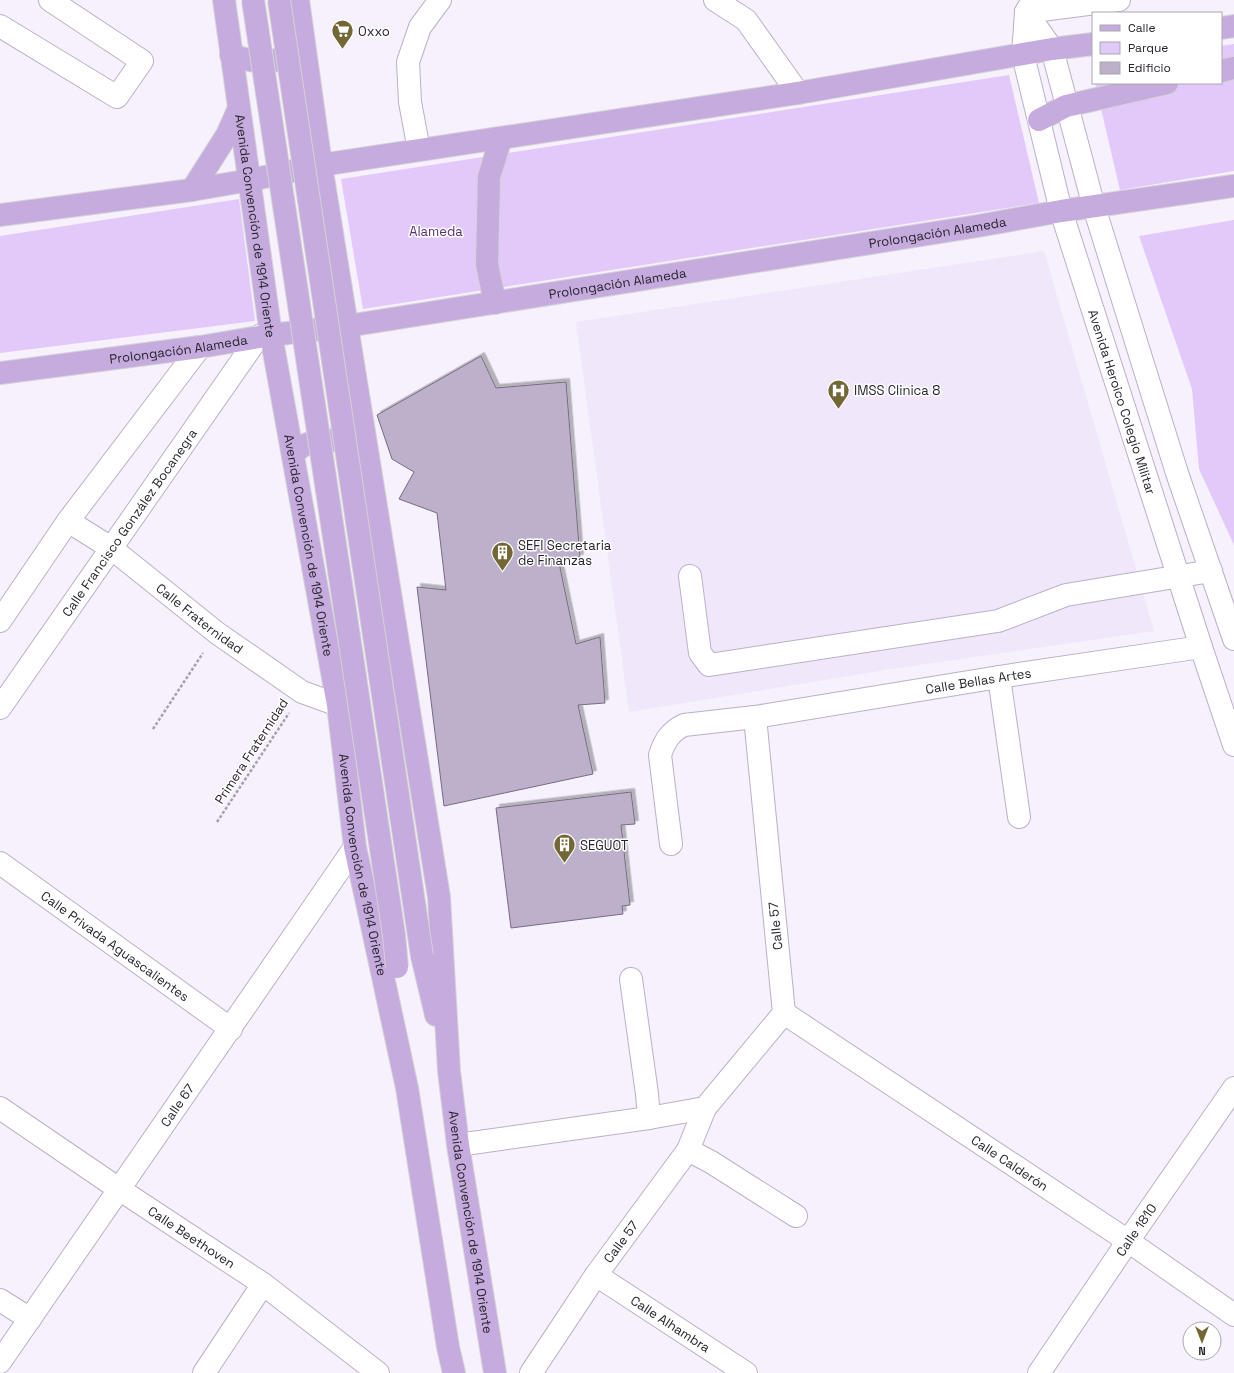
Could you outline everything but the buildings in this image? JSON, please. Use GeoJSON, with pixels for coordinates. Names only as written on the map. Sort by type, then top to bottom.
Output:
{"type":"FeatureCollection","features":[{"type":"Feature","properties":{"kind":"main road","name":"Avenida Convención de 1914 Oriente"},"geometry":{"type":"LineString","coordinates":[[224,0],[250,180],[265,335],[293,456],[338,705],[355,847],[407,1088],[447,1339],[454,1373]]}},
{"type":"Feature","properties":{"kind":"main road","name":"Avenida Convención de 1914 Oriente"},"geometry":{"type":"LineString","coordinates":[[253,0],[394,935],[407,1088]]}},
{"type":"Feature","properties":{"kind":"main road","name":"Avenida Convención de 1914 Oriente"},"geometry":{"type":"LineString","coordinates":[[280,0],[422,956],[449,1071]]}},
{"type":"Feature","properties":{"kind":"main road","name":"Avenida Convención de 1914 Oriente"},"geometry":{"type":"LineString","coordinates":[[298,0],[321,165],[439,897],[449,1071],[458,1145],[495,1373]]}},
{"type":"Feature","properties":{"kind":"main road"},"geometry":{"type":"LineString","coordinates":[[1222,28],[1234,26]]}},
{"type":"Feature","properties":{"kind":"main road"},"geometry":{"type":"LineString","coordinates":[[231,55],[248,61],[273,62],[280,60],[296,50],[304,41]]}},
{"type":"Feature","properties":{"kind":"main road"},"geometry":{"type":"LineString","coordinates":[[0,215],[192,190],[250,180],[321,165],[798,93],[1052,49],[1092,44]]}},
{"type":"Feature","properties":{"kind":"main road"},"geometry":{"type":"LineString","coordinates":[[1222,71],[1234,68]]}},
{"type":"Feature","properties":{"kind":"main road"},"geometry":{"type":"LineString","coordinates":[[1039,120],[1066,106],[1163,84]]}},
{"type":"Feature","properties":{"kind":"main road"},"geometry":{"type":"LineString","coordinates":[[192,190],[227,135],[239,108]]}},
{"type":"Feature","properties":{"kind":"main road"},"geometry":{"type":"LineString","coordinates":[[496,303],[487,264],[488,209],[490,177],[501,138]]}},
{"type":"Feature","properties":{"kind":"main road","name":"Prolongación Alameda"},"geometry":{"type":"LineString","coordinates":[[0,373],[200,347],[265,335],[347,326],[978,226],[1061,211],[1234,186]]}},
{"type":"Feature","properties":{"kind":"main road"},"geometry":{"type":"LineString","coordinates":[[293,456],[301,447],[325,440],[336,440],[356,444],[362,447],[368,457]]}},
{"type":"Feature","properties":{"kind":"street"},"geometry":{"type":"LineString","coordinates":[[0,26],[117,97],[142,61],[50,0]]}},
{"type":"Feature","properties":{"kind":"street"},"geometry":{"type":"LineString","coordinates":[[419,150],[410,102],[408,62],[420,27],[440,0]]}},
{"type":"Feature","properties":{"kind":"street"},"geometry":{"type":"LineString","coordinates":[[715,0],[746,20],[798,93]]}},
{"type":"Feature","properties":{"kind":"street"},"geometry":{"type":"LineString","coordinates":[[1119,0],[1030,6],[1052,49],[1094,207],[1177,473],[1234,639]]}},
{"type":"Feature","properties":{"kind":"street","name":"Avenida Heroico Colegio Militar"},"geometry":{"type":"LineString","coordinates":[[1030,6],[1023,55],[1061,211],[1234,745]]}},
{"type":"Feature","properties":{"kind":"street","name":"Calle Francisco González Bocanegra"},"geometry":{"type":"LineString","coordinates":[[0,708],[111,548],[265,335]]}},
{"type":"Feature","properties":{"kind":"street"},"geometry":{"type":"LineString","coordinates":[[0,621],[68,521],[200,347]]}},
{"type":"Feature","properties":{"kind":"street","name":"Calle Fraternidad"},"geometry":{"type":"LineString","coordinates":[[68,521],[111,548],[217,633],[302,692],[338,705]]}},
{"type":"Feature","properties":{"kind":"street"},"geometry":{"type":"LineString","coordinates":[[690,576],[700,653],[709,665],[998,622],[1066,595],[1179,575],[1211,571]]}},
{"type":"Feature","properties":{"kind":"street","name":"Calle Bellas Artes"},"geometry":{"type":"LineString","coordinates":[[671,844],[660,755],[664,742],[674,730],[684,725],[755,717],[999,677],[1201,647]]}},
{"type":"Feature","properties":{"kind":"street"},"geometry":{"type":"LineString","coordinates":[[999,677],[1019,818]]}},
{"type":"Feature","properties":{"kind":"street","name":"Calle 57"},"geometry":{"type":"LineString","coordinates":[[531,1373],[596,1275],[688,1150],[705,1108],[784,1014],[755,717]]}},
{"type":"Feature","properties":{"kind":"street","name":"Calle 67"},"geometry":{"type":"LineString","coordinates":[[0,1362],[355,847]]}},
{"type":"Feature","properties":{"kind":"street","name":"Calle Privada Aguascalientes"},"geometry":{"type":"LineString","coordinates":[[0,863],[231,1029]]}},
{"type":"Feature","properties":{"kind":"street"},"geometry":{"type":"LineString","coordinates":[[631,979],[648,1094],[649,1118]]}},
{"type":"Feature","properties":{"kind":"street","name":"Calle Calderón"},"geometry":{"type":"LineString","coordinates":[[784,1014],[1128,1241],[1234,1315]]}},
{"type":"Feature","properties":{"kind":"street","name":"Calle 1810"},"geometry":{"type":"LineString","coordinates":[[1039,1373],[1234,1088]]}},
{"type":"Feature","properties":{"kind":"street","name":"Calle Beethoven"},"geometry":{"type":"LineString","coordinates":[[0,1108],[263,1284],[378,1373]]}},
{"type":"Feature","properties":{"kind":"street"},"geometry":{"type":"LineString","coordinates":[[458,1145],[649,1118],[705,1108]]}},
{"type":"Feature","properties":{"kind":"street"},"geometry":{"type":"LineString","coordinates":[[688,1150],[711,1162],[796,1216]]}},
{"type":"Feature","properties":{"kind":"street","name":"Calle Alhambra"},"geometry":{"type":"LineString","coordinates":[[596,1275],[746,1373]]}},
{"type":"Feature","properties":{"kind":"street"},"geometry":{"type":"LineString","coordinates":[[204,1373],[263,1284]]}},
{"type":"Feature","properties":{"kind":"street"},"geometry":{"type":"LineString","coordinates":[[0,1300],[30,1319]]}},
{"type":"Feature","properties":{"kind":"path"},"geometry":{"type":"LineString","coordinates":[[153,729],[217,633]]}},
{"type":"Feature","properties":{"kind":"path","name":"Primera Fraternidad"},"geometry":{"type":"LineString","coordinates":[[217,822],[302,692]]}},
{"type":"Feature","properties":{"kind":"shaded area","name":"IMSS Clinica 8"},"geometry":{"type":"Polygon","coordinates":[[[1044,251],[1154,631],[898,668],[629,712],[576,322],[1044,251]]]}},
{"type":"Feature","properties":{"kind":"green space"},"geometry":{"type":"Polygon","coordinates":[[[1234,44],[1234,171],[1120,190],[1095,84],[1222,84],[1222,46],[1234,44]]]}},
{"type":"Feature","properties":{"kind":"green space","name":"Alameda"},"geometry":{"type":"Polygon","coordinates":[[[1009,75],[1039,203],[363,309],[341,179],[1009,75]]]}},
{"type":"Feature","properties":{"kind":"green space"},"geometry":{"type":"Polygon","coordinates":[[[239,199],[255,321],[0,353],[0,236],[239,199]]]}},
{"type":"Feature","properties":{"kind":"green space"},"geometry":{"type":"Polygon","coordinates":[[[1234,220],[1234,545],[1199,469],[1192,389],[1139,236],[1234,220]]]}},
{"type":"Feature","properties":{"kind":"place","name":"Oxxo"},"geometry":{"type":"Point","coordinates":[342,50]}},
{"type":"Feature","properties":{"kind":"place","name":"IMSS Clinica 8"},"geometry":{"type":"Point","coordinates":[839,410]}},
{"type":"Feature","properties":{"kind":"place","name":"SEFI Secretaria de Finanzas"},"geometry":{"type":"Point","coordinates":[503,572]}},
{"type":"Feature","properties":{"kind":"place","name":"SEGUOT"},"geometry":{"type":"Point","coordinates":[564,864]}}]}
